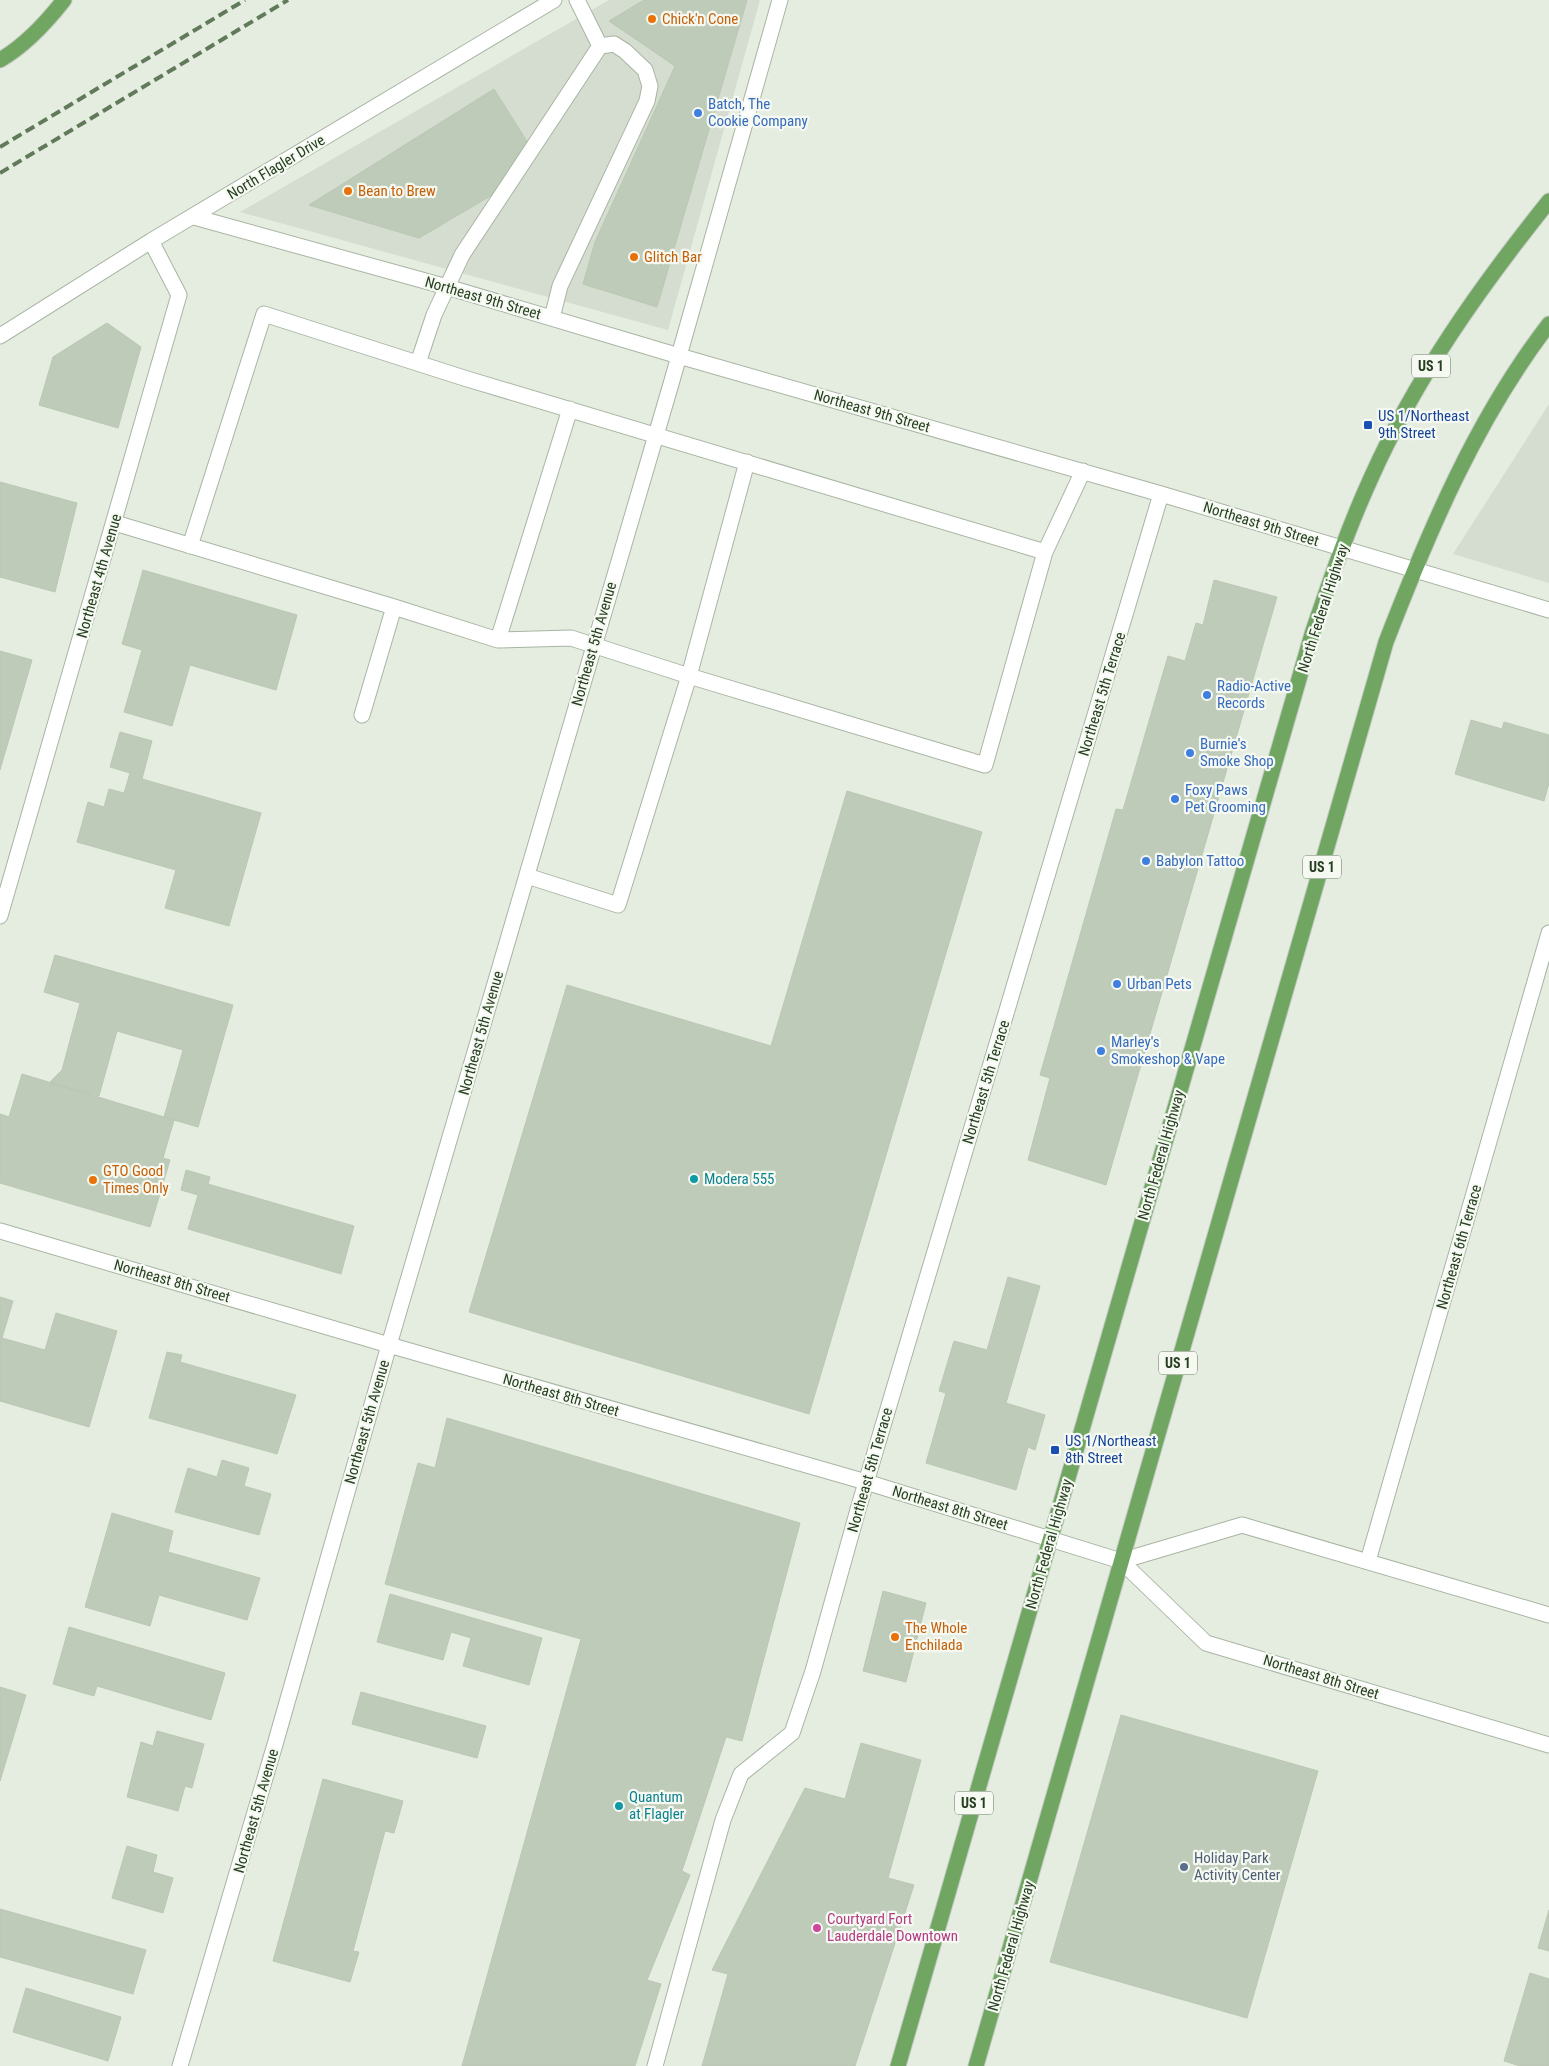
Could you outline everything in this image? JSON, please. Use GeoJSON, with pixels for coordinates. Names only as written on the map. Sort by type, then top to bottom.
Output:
{"type":"FeatureCollection","features":[{"type":"Feature","properties":{"kind":"main road"},"geometry":{"type":"LineString","coordinates":[[0,60],[12,53],[45,23],[64,0]]}},
{"type":"Feature","properties":{"kind":"main road","name":"North Federal Highway"},"geometry":{"type":"LineString","coordinates":[[898,2066],[1312,634],[1342,548],[1371,477],[1400,420],[1435,359],[1461,316],[1502,259],[1549,202]]}},
{"type":"Feature","properties":{"kind":"main road","name":"North Federal Highway"},"geometry":{"type":"LineString","coordinates":[[976,2066],[1386,642],[1414,570],[1451,486],[1495,407],[1535,342],[1549,324]]}},
{"type":"Feature","properties":{"kind":"street","name":"North Flagler Drive"},"geometry":{"type":"LineString","coordinates":[[0,336],[151,241],[554,0]]}},
{"type":"Feature","properties":{"kind":"street"},"geometry":{"type":"LineString","coordinates":[[576,0],[600,46]]}},
{"type":"Feature","properties":{"kind":"street","name":"Northeast 5th Avenue"},"geometry":{"type":"LineString","coordinates":[[180,2066],[679,356],[780,0]]}},
{"type":"Feature","properties":{"kind":"street"},"geometry":{"type":"LineString","coordinates":[[418,363],[434,315],[462,255],[600,46],[614,44],[626,51],[645,70],[650,86],[647,101],[560,286],[552,318]]}},
{"type":"Feature","properties":{"kind":"street","name":"Northeast 9th Street"},"geometry":{"type":"LineString","coordinates":[[194,217],[1083,471],[1549,610]]}},
{"type":"Feature","properties":{"kind":"street","name":"Northeast 4th Avenue"},"geometry":{"type":"LineString","coordinates":[[0,916],[115,523],[179,295],[151,241]]}},
{"type":"Feature","properties":{"kind":"street"},"geometry":{"type":"LineString","coordinates":[[190,546],[264,314],[418,363],[1045,552]]}},
{"type":"Feature","properties":{"kind":"street"},"geometry":{"type":"LineString","coordinates":[[498,640],[570,409]]}},
{"type":"Feature","properties":{"kind":"street"},"geometry":{"type":"LineString","coordinates":[[527,876],[618,905],[689,676],[747,462]]}},
{"type":"Feature","properties":{"kind":"street"},"geometry":{"type":"LineString","coordinates":[[115,523],[498,640],[571,638],[689,676],[985,765],[1045,552],[1083,471]]}},
{"type":"Feature","properties":{"kind":"street","name":"Northeast 5th Terrace"},"geometry":{"type":"LineString","coordinates":[[655,2066],[723,1820],[742,1774],[792,1733],[812,1672],[866,1482],[1161,494]]}},
{"type":"Feature","properties":{"kind":"street"},"geometry":{"type":"LineString","coordinates":[[362,716],[394,607]]}},
{"type":"Feature","properties":{"kind":"street","name":"Northeast 6th Terrace"},"geometry":{"type":"LineString","coordinates":[[1368,1561],[1549,933]]}},
{"type":"Feature","properties":{"kind":"street","name":"Northeast 8th Street"},"geometry":{"type":"LineString","coordinates":[[0,1231],[866,1482],[1121,1560],[1206,1643],[1549,1745]]}},
{"type":"Feature","properties":{"kind":"street"},"geometry":{"type":"LineString","coordinates":[[1121,1560],[1242,1525],[1549,1615]]}},
{"type":"Feature","properties":{"kind":"shaded area"},"geometry":{"type":"Polygon","coordinates":[[[609,0],[760,0],[668,330],[240,212],[609,0]]]}},
{"type":"Feature","properties":{"kind":"shaded area"},"geometry":{"type":"Polygon","coordinates":[[[1549,404],[1549,583],[1453,554],[1549,404]]]}},
{"type":"Feature","properties":{"kind":"building"},"geometry":{"type":"Polygon","coordinates":[[[644,0],[747,0],[657,307],[583,284],[595,242],[675,66],[609,21],[644,0]]]}},
{"type":"Feature","properties":{"kind":"building"},"geometry":{"type":"Polygon","coordinates":[[[494,89],[528,143],[492,195],[419,238],[309,205],[494,89]]]}},
{"type":"Feature","properties":{"kind":"building"},"geometry":{"type":"Polygon","coordinates":[[[107,323],[141,347],[118,428],[39,405],[53,357],[107,323]]]}},
{"type":"Feature","properties":{"kind":"building"},"geometry":{"type":"Polygon","coordinates":[[[0,482],[77,503],[55,592],[0,577],[0,482]]]}},
{"type":"Feature","properties":{"kind":"building"},"geometry":{"type":"Polygon","coordinates":[[[143,570],[297,615],[276,690],[190,665],[172,726],[124,712],[142,650],[122,644],[143,570]]]}},
{"type":"Feature","properties":{"kind":"building"},"geometry":{"type":"Polygon","coordinates":[[[1214,580],[1277,597],[1106,1185],[1028,1160],[1050,1078],[1040,1075],[1116,809],[1123,810],[1168,656],[1185,661],[1196,623],[1203,625],[1214,580]]]}},
{"type":"Feature","properties":{"kind":"building"},"geometry":{"type":"Polygon","coordinates":[[[0,651],[32,660],[0,770],[0,651]]]}},
{"type":"Feature","properties":{"kind":"building"},"geometry":{"type":"Polygon","coordinates":[[[1471,720],[1502,729],[1504,722],[1549,735],[1549,783],[1544,801],[1455,774],[1471,720]]]}},
{"type":"Feature","properties":{"kind":"building"},"geometry":{"type":"Polygon","coordinates":[[[120,732],[152,741],[142,779],[261,813],[229,926],[165,908],[176,870],[77,842],[88,802],[104,807],[109,789],[124,793],[130,773],[110,767],[120,732]]]}},
{"type":"Feature","properties":{"kind":"building","name":"Modera 555"},"geometry":{"type":"Polygon","coordinates":[[[847,791],[982,832],[809,1414],[469,1312],[567,985],[771,1046],[847,791]]]}},
{"type":"Feature","properties":{"kind":"building"},"geometry":{"type":"Polygon","coordinates":[[[55,955],[233,1005],[198,1127],[164,1117],[183,1050],[117,1031],[99,1096],[49,1083],[62,1070],[80,1003],[44,992],[55,955]]]}},
{"type":"Feature","properties":{"kind":"building"},"geometry":{"type":"Polygon","coordinates":[[[22,1074],[174,1120],[163,1158],[170,1160],[150,1227],[0,1183],[0,1114],[9,1117],[22,1074]]]}},
{"type":"Feature","properties":{"kind":"building"},"geometry":{"type":"Polygon","coordinates":[[[186,1170],[210,1177],[208,1184],[354,1226],[341,1274],[188,1229],[198,1195],[181,1190],[186,1170]]]}},
{"type":"Feature","properties":{"kind":"building"},"geometry":{"type":"Polygon","coordinates":[[[1008,1277],[1040,1286],[1006,1403],[1045,1415],[1035,1450],[1028,1447],[1016,1490],[926,1463],[946,1393],[939,1391],[954,1341],[987,1350],[1008,1277]]]}},
{"type":"Feature","properties":{"kind":"building"},"geometry":{"type":"Polygon","coordinates":[[[0,1297],[13,1301],[2,1338],[45,1350],[56,1313],[117,1331],[89,1427],[0,1401],[0,1297]]]}},
{"type":"Feature","properties":{"kind":"building"},"geometry":{"type":"Polygon","coordinates":[[[167,1352],[182,1355],[180,1362],[296,1395],[277,1454],[149,1418],[167,1352]]]}},
{"type":"Feature","properties":{"kind":"building","name":"Quantum at Flagler"},"geometry":{"type":"Polygon","coordinates":[[[447,1418],[800,1523],[742,1741],[726,1737],[682,1871],[690,1875],[647,1980],[661,1984],[635,2066],[462,2066],[581,1639],[385,1584],[418,1463],[435,1468],[447,1418]]]}},
{"type":"Feature","properties":{"kind":"building"},"geometry":{"type":"Polygon","coordinates":[[[222,1460],[249,1468],[244,1486],[271,1494],[259,1535],[175,1512],[188,1468],[217,1477],[222,1460]]]}},
{"type":"Feature","properties":{"kind":"building"},"geometry":{"type":"Polygon","coordinates":[[[112,1513],[173,1531],[168,1552],[260,1578],[247,1620],[159,1595],[150,1626],[85,1607],[112,1513]]]}},
{"type":"Feature","properties":{"kind":"building","name":"The Whole Enchilada"},"geometry":{"type":"Polygon","coordinates":[[[883,1591],[926,1603],[906,1682],[863,1671],[883,1591]]]}},
{"type":"Feature","properties":{"kind":"building"},"geometry":{"type":"Polygon","coordinates":[[[390,1594],[542,1638],[529,1685],[463,1666],[471,1638],[451,1632],[443,1660],[377,1642],[390,1594]]]}},
{"type":"Feature","properties":{"kind":"building"},"geometry":{"type":"Polygon","coordinates":[[[69,1627],[225,1673],[211,1720],[97,1686],[94,1696],[53,1684],[69,1627]]]}},
{"type":"Feature","properties":{"kind":"building"},"geometry":{"type":"Polygon","coordinates":[[[0,1687],[26,1695],[0,1781],[0,1687]]]}},
{"type":"Feature","properties":{"kind":"building"},"geometry":{"type":"Polygon","coordinates":[[[361,1692],[486,1726],[477,1758],[352,1724],[361,1692]]]}},
{"type":"Feature","properties":{"kind":"building","name":"Holiday Park Activity Center"},"geometry":{"type":"Polygon","coordinates":[[[1121,1715],[1318,1771],[1247,2018],[1050,1962],[1121,1715]]]}},
{"type":"Feature","properties":{"kind":"building"},"geometry":{"type":"Polygon","coordinates":[[[157,1731],[204,1744],[192,1788],[185,1786],[178,1811],[127,1797],[141,1742],[153,1746],[157,1731]]]}},
{"type":"Feature","properties":{"kind":"building","name":"Courtyard Fort Lauderdale Downtown"},"geometry":{"type":"Polygon","coordinates":[[[861,1743],[921,1760],[888,1878],[914,1885],[855,2066],[702,2066],[728,1974],[712,1970],[805,1788],[845,1799],[861,1743]]]}},
{"type":"Feature","properties":{"kind":"building"},"geometry":{"type":"Polygon","coordinates":[[[323,1779],[403,1801],[394,1833],[385,1831],[353,1951],[359,1952],[350,1982],[273,1961],[323,1779]]]}},
{"type":"Feature","properties":{"kind":"building"},"geometry":{"type":"Polygon","coordinates":[[[127,1846],[157,1855],[153,1872],[173,1878],[163,1913],[112,1898],[127,1846]]]}},
{"type":"Feature","properties":{"kind":"building"},"geometry":{"type":"Polygon","coordinates":[[[0,1909],[146,1950],[133,1994],[0,1957],[0,1909]]]}},
{"type":"Feature","properties":{"kind":"building"},"geometry":{"type":"Polygon","coordinates":[[[1549,1910],[1549,1951],[1538,1948],[1549,1910]]]}},
{"type":"Feature","properties":{"kind":"building"},"geometry":{"type":"Polygon","coordinates":[[[1530,1973],[1549,1979],[1549,2066],[1520,2066],[1504,2061],[1530,1973]]]}},
{"type":"Feature","properties":{"kind":"building"},"geometry":{"type":"Polygon","coordinates":[[[26,1988],[121,2017],[108,2061],[13,2032],[26,1988]]]}},
{"type":"Feature","properties":{"kind":"railway"},"geometry":{"type":"LineString","coordinates":[[0,147],[245,0]]}},
{"type":"Feature","properties":{"kind":"railway"},"geometry":{"type":"LineString","coordinates":[[0,173],[288,0]]}},
{"type":"Feature","properties":{"kind":"place","name":"Chick'n Cone"},"geometry":{"type":"Point","coordinates":[652,19]}},
{"type":"Feature","properties":{"kind":"place","name":"Batch, The Cookie Company"},"geometry":{"type":"Point","coordinates":[698,113]}},
{"type":"Feature","properties":{"kind":"place","name":"Bean to Brew"},"geometry":{"type":"Point","coordinates":[348,191]}},
{"type":"Feature","properties":{"kind":"place","name":"Glitch Bar"},"geometry":{"type":"Point","coordinates":[634,257]}},
{"type":"Feature","properties":{"kind":"place","name":"US 1/Northeast 9th Street"},"geometry":{"type":"Point","coordinates":[1368,425]}},
{"type":"Feature","properties":{"kind":"place","name":"Radio-Active Records"},"geometry":{"type":"Point","coordinates":[1207,695]}},
{"type":"Feature","properties":{"kind":"place","name":"Burnie's Smoke Shop"},"geometry":{"type":"Point","coordinates":[1190,753]}},
{"type":"Feature","properties":{"kind":"place","name":"Foxy Paws Pet Grooming"},"geometry":{"type":"Point","coordinates":[1175,799]}},
{"type":"Feature","properties":{"kind":"place","name":"Babylon Tattoo"},"geometry":{"type":"Point","coordinates":[1146,861]}},
{"type":"Feature","properties":{"kind":"place","name":"Urban Pets"},"geometry":{"type":"Point","coordinates":[1117,984]}},
{"type":"Feature","properties":{"kind":"place","name":"Marley's Smokeshop & Vape"},"geometry":{"type":"Point","coordinates":[1101,1051]}},
{"type":"Feature","properties":{"kind":"place","name":"Modera 555"},"geometry":{"type":"Point","coordinates":[694,1179]}},
{"type":"Feature","properties":{"kind":"place","name":"GTO Good Times Only"},"geometry":{"type":"Point","coordinates":[93,1180]}},
{"type":"Feature","properties":{"kind":"place","name":"US 1/Northeast 8th Street"},"geometry":{"type":"Point","coordinates":[1055,1450]}},
{"type":"Feature","properties":{"kind":"place","name":"The Whole Enchilada"},"geometry":{"type":"Point","coordinates":[895,1637]}},
{"type":"Feature","properties":{"kind":"place","name":"Quantum at Flagler"},"geometry":{"type":"Point","coordinates":[619,1806]}},
{"type":"Feature","properties":{"kind":"place","name":"Holiday Park Activity Center"},"geometry":{"type":"Point","coordinates":[1184,1867]}},
{"type":"Feature","properties":{"kind":"place","name":"Courtyard Fort Lauderdale Downtown"},"geometry":{"type":"Point","coordinates":[817,1928]}}]}
